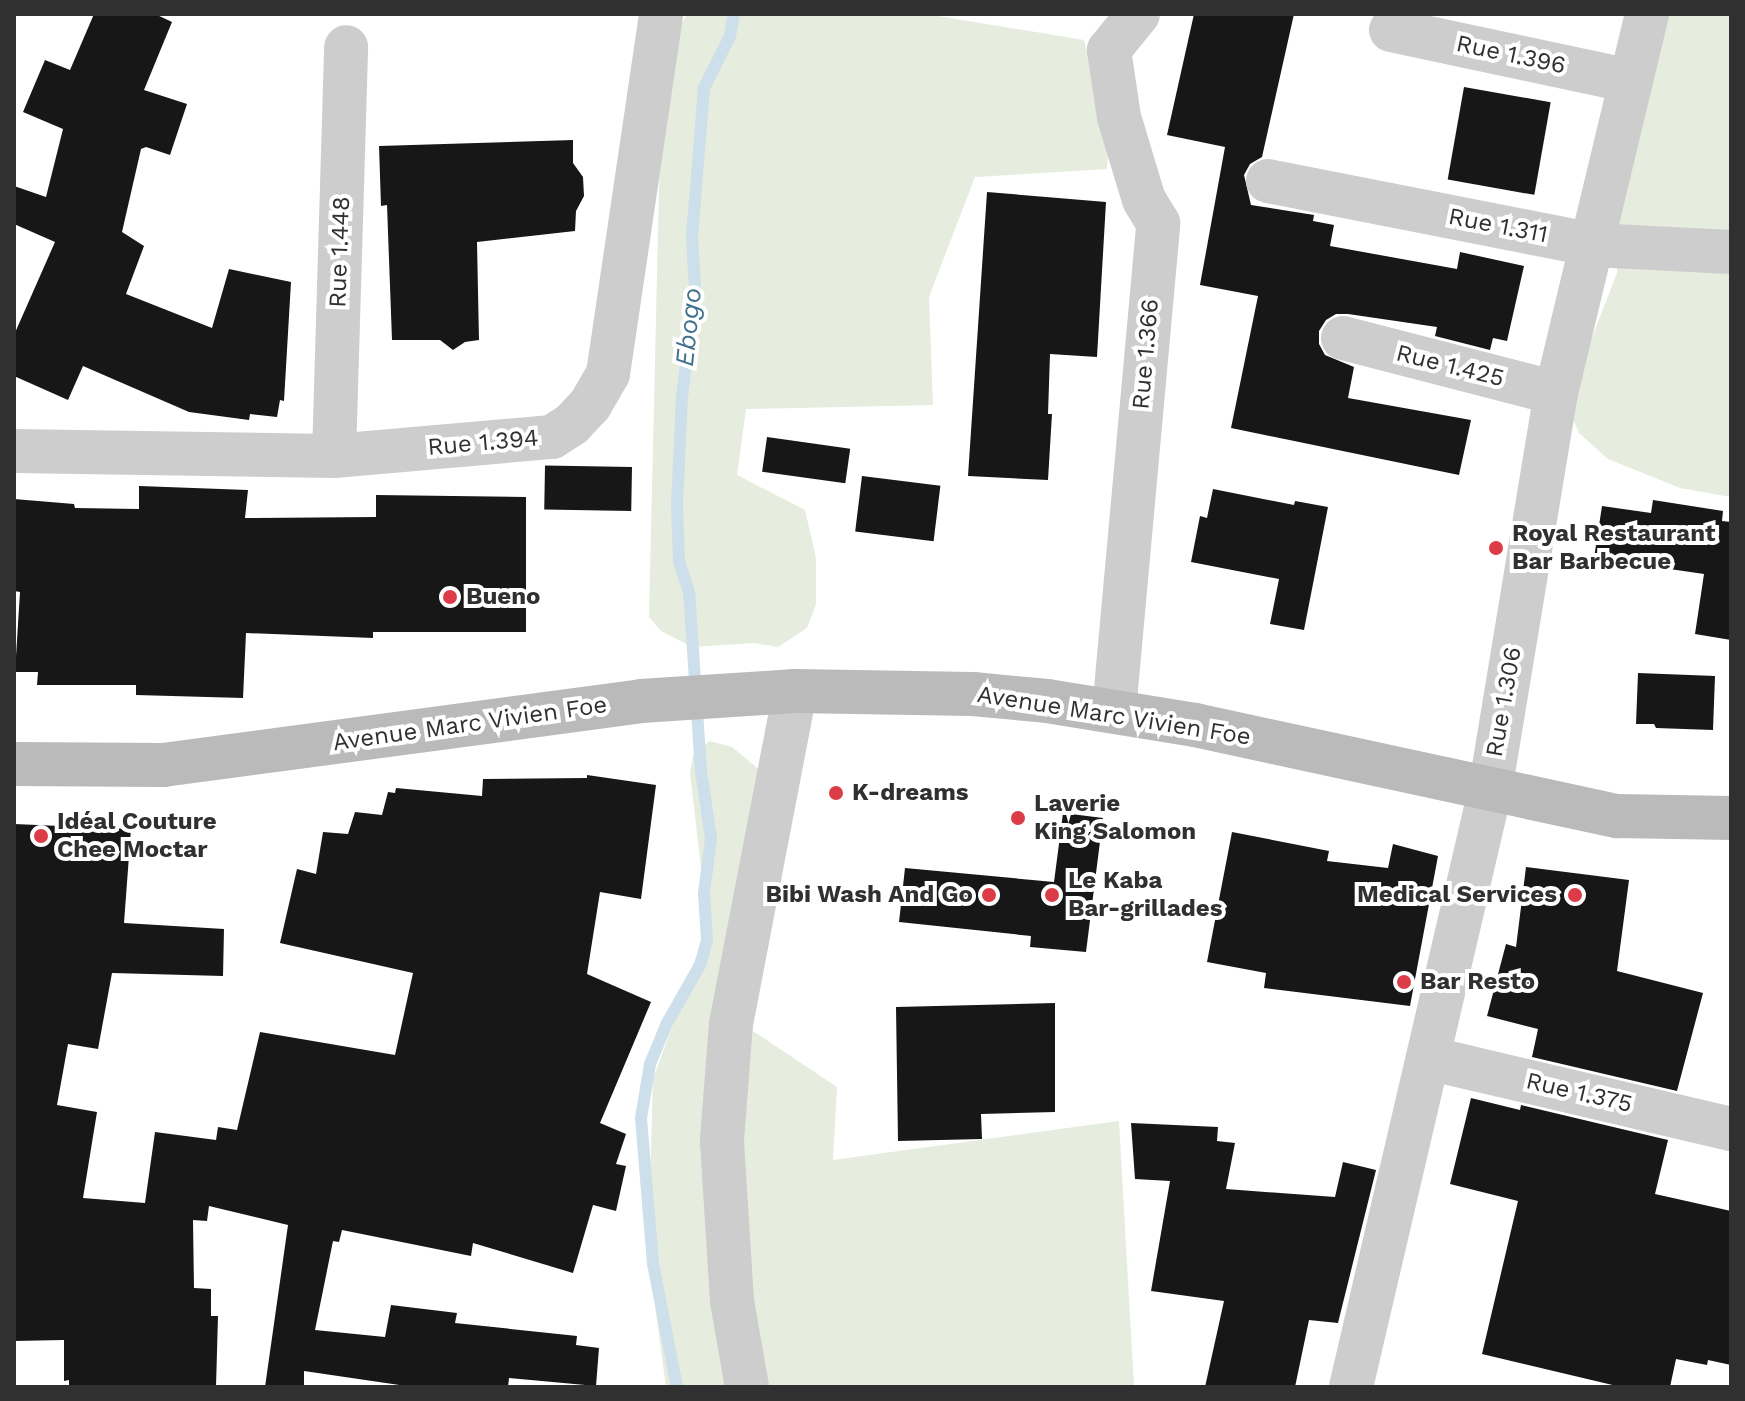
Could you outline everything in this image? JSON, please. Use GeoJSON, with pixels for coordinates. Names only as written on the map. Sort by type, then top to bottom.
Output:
{"type":"FeatureCollection","features":[{"type":"Feature","properties":{"kind":"main road","name":"Avenue Marc Vivien Foe"},"geometry":{"type":"LineString","coordinates":[[14,764],[163,765],[641,701],[795,691],[973,694],[1114,711],[1332,753],[1490,791],[1617,816],[1731,818]]}},
{"type":"Feature","properties":{"kind":"street","name":"Rue 1.394"},"geometry":{"type":"LineString","coordinates":[[14,451],[334,456],[552,437],[572,424],[590,405],[608,374],[661,14]]}},
{"type":"Feature","properties":{"kind":"street","name":"Rue 1.366"},"geometry":{"type":"LineString","coordinates":[[1114,711],[1158,223],[1144,200],[1119,117],[1109,50],[1138,14]]}},
{"type":"Feature","properties":{"kind":"street","name":"Rue 1.306"},"geometry":{"type":"LineString","coordinates":[[1351,1387],[1490,791],[1556,393],[1647,14]]}},
{"type":"Feature","properties":{"kind":"street","name":"Rue 1.396"},"geometry":{"type":"LineString","coordinates":[[1391,30],[1631,81]]}},
{"type":"Feature","properties":{"kind":"street","name":"Rue 1.448"},"geometry":{"type":"LineString","coordinates":[[334,456],[346,47]]}},
{"type":"Feature","properties":{"kind":"street","name":"Rue 1.311"},"geometry":{"type":"LineString","coordinates":[[1268,181],[1593,245],[1731,252]]}},
{"type":"Feature","properties":{"kind":"street","name":"Rue 1.425"},"geometry":{"type":"LineString","coordinates":[[1343,338],[1556,393]]}},
{"type":"Feature","properties":{"kind":"street"},"geometry":{"type":"LineString","coordinates":[[747,1387],[732,1301],[722,1140],[731,1024],[795,691]]}},
{"type":"Feature","properties":{"kind":"street","name":"Rue 1.375"},"geometry":{"type":"LineString","coordinates":[[1428,1058],[1731,1129]]}},
{"type":"Feature","properties":{"kind":"shaded area"},"geometry":{"type":"Polygon","coordinates":[[[687,14],[926,14],[1084,40],[1109,137],[1107,169],[975,177],[929,297],[933,405],[746,409],[737,475],[805,510],[816,558],[816,604],[807,628],[778,647],[754,643],[692,647],[661,631],[649,617],[661,105],[677,31],[687,14]]]}},
{"type":"Feature","properties":{"kind":"shaded area"},"geometry":{"type":"Polygon","coordinates":[[[1666,14],[1731,14],[1731,497],[1680,488],[1608,459],[1579,433],[1571,415],[1569,397],[1617,273],[1615,186],[1666,14]]]}},
{"type":"Feature","properties":{"kind":"shaded area"},"geometry":{"type":"Polygon","coordinates":[[[710,741],[732,747],[761,771],[741,940],[753,1031],[837,1087],[833,1160],[1119,1121],[1134,1387],[666,1387],[648,1254],[653,1079],[708,928],[690,773],[693,755],[710,741]]]}},
{"type":"Feature","properties":{"kind":"building"},"geometry":{"type":"Polygon","coordinates":[[[94,14],[155,14],[172,22],[144,90],[187,104],[170,155],[146,147],[141,149],[122,232],[144,246],[126,294],[212,328],[229,269],[291,282],[284,401],[280,400],[277,417],[250,414],[249,420],[189,412],[83,366],[68,400],[14,376],[14,335],[55,242],[14,224],[14,186],[46,197],[63,129],[23,112],[45,60],[70,70],[94,14]]]}},
{"type":"Feature","properties":{"kind":"building"},"geometry":{"type":"Polygon","coordinates":[[[1194,14],[1294,14],[1262,157],[1250,164],[1244,175],[1251,205],[1314,215],[1313,221],[1334,225],[1330,246],[1457,269],[1460,252],[1524,266],[1507,341],[1493,338],[1490,350],[1435,336],[1437,327],[1348,314],[1336,314],[1326,320],[1319,331],[1319,344],[1325,355],[1354,367],[1348,398],[1471,420],[1459,475],[1231,428],[1258,296],[1200,285],[1225,147],[1167,135],[1194,14]]]}},
{"type":"Feature","properties":{"kind":"building"},"geometry":{"type":"Polygon","coordinates":[[[1464,87],[1551,102],[1534,195],[1448,180],[1464,87]]]}},
{"type":"Feature","properties":{"kind":"building"},"geometry":{"type":"Polygon","coordinates":[[[573,140],[573,163],[583,177],[584,196],[576,211],[575,231],[477,242],[479,340],[465,342],[453,350],[440,340],[392,340],[387,205],[381,206],[379,146],[573,140]]]}},
{"type":"Feature","properties":{"kind":"building"},"geometry":{"type":"Polygon","coordinates":[[[987,192],[1106,202],[1097,357],[1050,354],[1048,414],[1052,414],[1048,480],[968,476],[987,192]]]}},
{"type":"Feature","properties":{"kind":"building"},"geometry":{"type":"Polygon","coordinates":[[[767,437],[850,449],[845,483],[762,472],[767,437]]]}},
{"type":"Feature","properties":{"kind":"building"},"geometry":{"type":"Polygon","coordinates":[[[545,465],[632,467],[631,511],[544,509],[545,465]]]}},
{"type":"Feature","properties":{"kind":"building"},"geometry":{"type":"Polygon","coordinates":[[[862,476],[940,486],[934,541],[855,532],[862,476]]]}},
{"type":"Feature","properties":{"kind":"building"},"geometry":{"type":"Polygon","coordinates":[[[139,486],[248,490],[245,518],[376,517],[376,495],[526,497],[526,632],[373,632],[373,638],[246,633],[243,698],[136,695],[136,685],[37,685],[38,672],[15,672],[20,592],[14,591],[14,499],[74,504],[75,508],[139,509],[139,486]]]}},
{"type":"Feature","properties":{"kind":"building"},"geometry":{"type":"Polygon","coordinates":[[[1213,489],[1294,505],[1295,501],[1328,507],[1304,630],[1270,624],[1279,579],[1191,562],[1200,516],[1207,518],[1213,489]]]}},
{"type":"Feature","properties":{"kind":"building"},"geometry":{"type":"Polygon","coordinates":[[[1653,500],[1723,511],[1722,521],[1731,522],[1731,640],[1695,634],[1704,574],[1594,558],[1602,506],[1651,513],[1653,500]]]}},
{"type":"Feature","properties":{"kind":"building"},"geometry":{"type":"Polygon","coordinates":[[[1638,673],[1715,676],[1713,730],[1656,728],[1654,724],[1636,724],[1638,673]]]}},
{"type":"Feature","properties":{"kind":"building"},"geometry":{"type":"Polygon","coordinates":[[[587,775],[656,785],[641,899],[600,892],[587,974],[651,1002],[600,1123],[626,1134],[616,1164],[626,1166],[616,1211],[593,1205],[573,1273],[473,1243],[471,1256],[342,1230],[339,1242],[333,1241],[315,1330],[385,1337],[391,1305],[457,1313],[455,1323],[577,1336],[576,1345],[599,1348],[596,1386],[509,1378],[508,1387],[413,1387],[304,1371],[304,1387],[265,1387],[288,1225],[209,1206],[207,1221],[193,1220],[194,1288],[211,1289],[211,1316],[218,1316],[216,1387],[69,1387],[69,1380],[64,1381],[64,1340],[14,1341],[14,824],[131,829],[124,923],[224,929],[223,976],[112,973],[98,1049],[68,1044],[57,1105],[97,1112],[83,1198],[145,1203],[155,1132],[216,1140],[218,1127],[237,1130],[260,1032],[395,1055],[413,973],[280,943],[297,869],[316,874],[323,832],[348,834],[355,812],[382,815],[388,792],[395,793],[396,788],[482,796],[483,779],[587,778],[587,775]]]}},
{"type":"Feature","properties":{"kind":"building"},"geometry":{"type":"Polygon","coordinates":[[[1063,813],[1103,818],[1086,952],[1030,947],[1031,936],[899,922],[905,868],[1054,882],[1063,813]]]}},
{"type":"Feature","properties":{"kind":"building"},"geometry":{"type":"Polygon","coordinates":[[[1232,832],[1329,851],[1327,861],[1388,868],[1393,844],[1438,856],[1410,1006],[1264,988],[1266,973],[1207,962],[1232,832]]]}},
{"type":"Feature","properties":{"kind":"building"},"geometry":{"type":"Polygon","coordinates":[[[1526,867],[1629,880],[1617,971],[1703,993],[1677,1091],[1532,1057],[1538,1029],[1487,1016],[1506,944],[1516,947],[1526,867]]]}},
{"type":"Feature","properties":{"kind":"building"},"geometry":{"type":"Polygon","coordinates":[[[1055,1003],[1055,1112],[981,1114],[982,1139],[898,1141],[896,1007],[1055,1003]]]}},
{"type":"Feature","properties":{"kind":"building"},"geometry":{"type":"Polygon","coordinates":[[[1471,1098],[1520,1110],[1521,1105],[1668,1140],[1655,1194],[1731,1211],[1731,1365],[1708,1360],[1707,1365],[1676,1359],[1670,1387],[1621,1387],[1482,1354],[1518,1201],[1450,1184],[1471,1098]]]}},
{"type":"Feature","properties":{"kind":"building"},"geometry":{"type":"Polygon","coordinates":[[[1131,1123],[1218,1127],[1217,1141],[1235,1143],[1226,1189],[1335,1197],[1343,1162],[1376,1170],[1338,1323],[1309,1320],[1295,1387],[1205,1387],[1224,1301],[1151,1291],[1170,1181],[1135,1179],[1131,1123]]]}},
{"type":"Feature","properties":{"kind":"waterway","name":"Ebogo"},"geometry":{"type":"LineString","coordinates":[[677,1387],[653,1264],[641,1118],[650,1064],[667,1023],[700,965],[707,940],[704,893],[711,838],[701,771],[689,592],[679,562],[677,506],[682,397],[695,289],[692,237],[704,88],[730,36],[734,14]]}},
{"type":"Feature","properties":{"kind":"place","name":"Royal Restaurant Bar Barbecue"},"geometry":{"type":"Point","coordinates":[1496,548]}},
{"type":"Feature","properties":{"kind":"place","name":"Bueno"},"geometry":{"type":"Point","coordinates":[450,597]}},
{"type":"Feature","properties":{"kind":"place","name":"K-dreams"},"geometry":{"type":"Point","coordinates":[836,793]}},
{"type":"Feature","properties":{"kind":"place","name":"Laverie King Salomon"},"geometry":{"type":"Point","coordinates":[1018,818]}},
{"type":"Feature","properties":{"kind":"place","name":"Idéal Couture Chee Moctar"},"geometry":{"type":"Point","coordinates":[41,836]}},
{"type":"Feature","properties":{"kind":"place","name":"Bibi Wash And Go"},"geometry":{"type":"Point","coordinates":[989,895]}},
{"type":"Feature","properties":{"kind":"place","name":"Le Kaba Bar-grillades"},"geometry":{"type":"Point","coordinates":[1052,895]}},
{"type":"Feature","properties":{"kind":"place","name":"Medical Services"},"geometry":{"type":"Point","coordinates":[1575,895]}},
{"type":"Feature","properties":{"kind":"place","name":"Bar Resto"},"geometry":{"type":"Point","coordinates":[1404,982]}}]}
